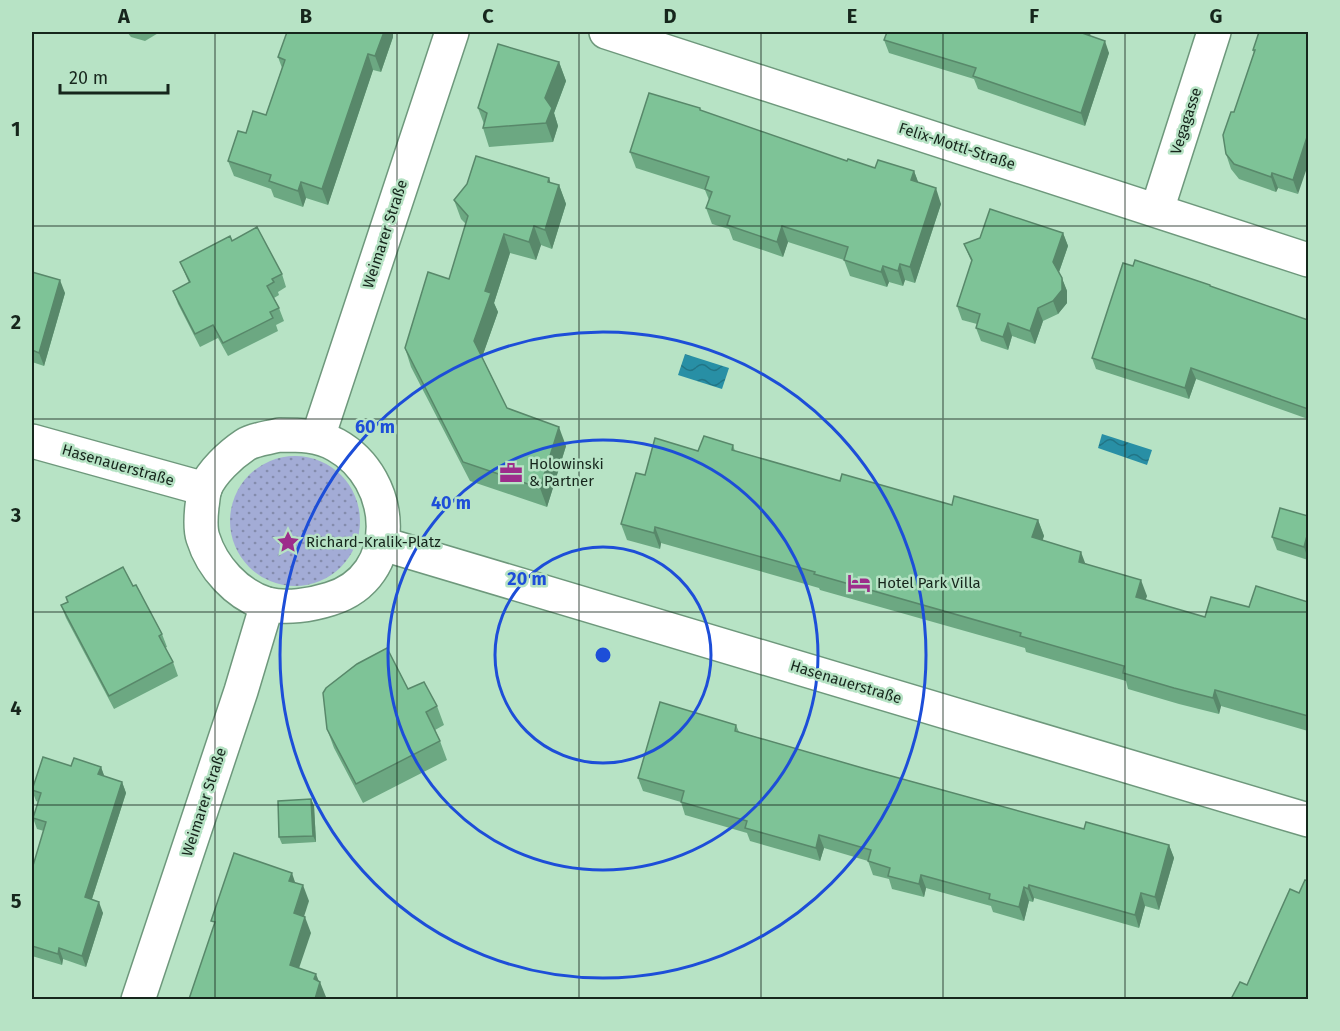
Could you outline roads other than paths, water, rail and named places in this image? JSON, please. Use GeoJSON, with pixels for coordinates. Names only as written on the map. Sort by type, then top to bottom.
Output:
{"type":"FeatureCollection","features":[{"type":"Feature","properties":{"kind":"street","name":"Weimarer Straße"},"geometry":{"type":"LineString","coordinates":[[318,437],[452,32]]}},
{"type":"Feature","properties":{"kind":"street","name":"Felix-Mottl-Straße"},"geometry":{"type":"LineString","coordinates":[[606,32],[1308,260]]}},
{"type":"Feature","properties":{"kind":"street","name":"Vegagasse"},"geometry":{"type":"LineString","coordinates":[[1157,210],[1214,32]]}},
{"type":"Feature","properties":{"kind":"street"},"geometry":{"type":"LineString","coordinates":[[279,435],[318,437],[338,446],[352,457],[373,482],[383,511],[383,544],[369,572],[360,583],[345,592],[331,599],[312,603],[290,606],[267,604],[229,582],[213,560],[202,537],[201,511],[205,489],[219,467],[246,444],[279,435]]}},
{"type":"Feature","properties":{"kind":"street","name":"Hasenauerstraße"},"geometry":{"type":"LineString","coordinates":[[32,441],[205,489]]}},
{"type":"Feature","properties":{"kind":"street","name":"Hasenauerstraße"},"geometry":{"type":"LineString","coordinates":[[383,544],[1308,820]]}},
{"type":"Feature","properties":{"kind":"street","name":"Weimarer Straße"},"geometry":{"type":"LineString","coordinates":[[138,999],[241,691],[267,604]]}},
{"type":"Feature","properties":{"kind":"water"},"geometry":{"type":"Polygon","coordinates":[[[685,354],[729,368],[722,389],[678,375],[685,354]]]}},
{"type":"Feature","properties":{"kind":"water"},"geometry":{"type":"Polygon","coordinates":[[[1102,434],[1152,450],[1147,465],[1098,448],[1102,434]]]}},
{"type":"Feature","properties":{"kind":"place","name":"Holowinski & Partner"},"geometry":{"type":"Point","coordinates":[511,473]}},
{"type":"Feature","properties":{"kind":"place","name":"Richard-Kralik-Platz"},"geometry":{"type":"Point","coordinates":[288,542]}},
{"type":"Feature","properties":{"kind":"place","name":"Hotel Park Villa"},"geometry":{"type":"Point","coordinates":[859,583]}}]}
